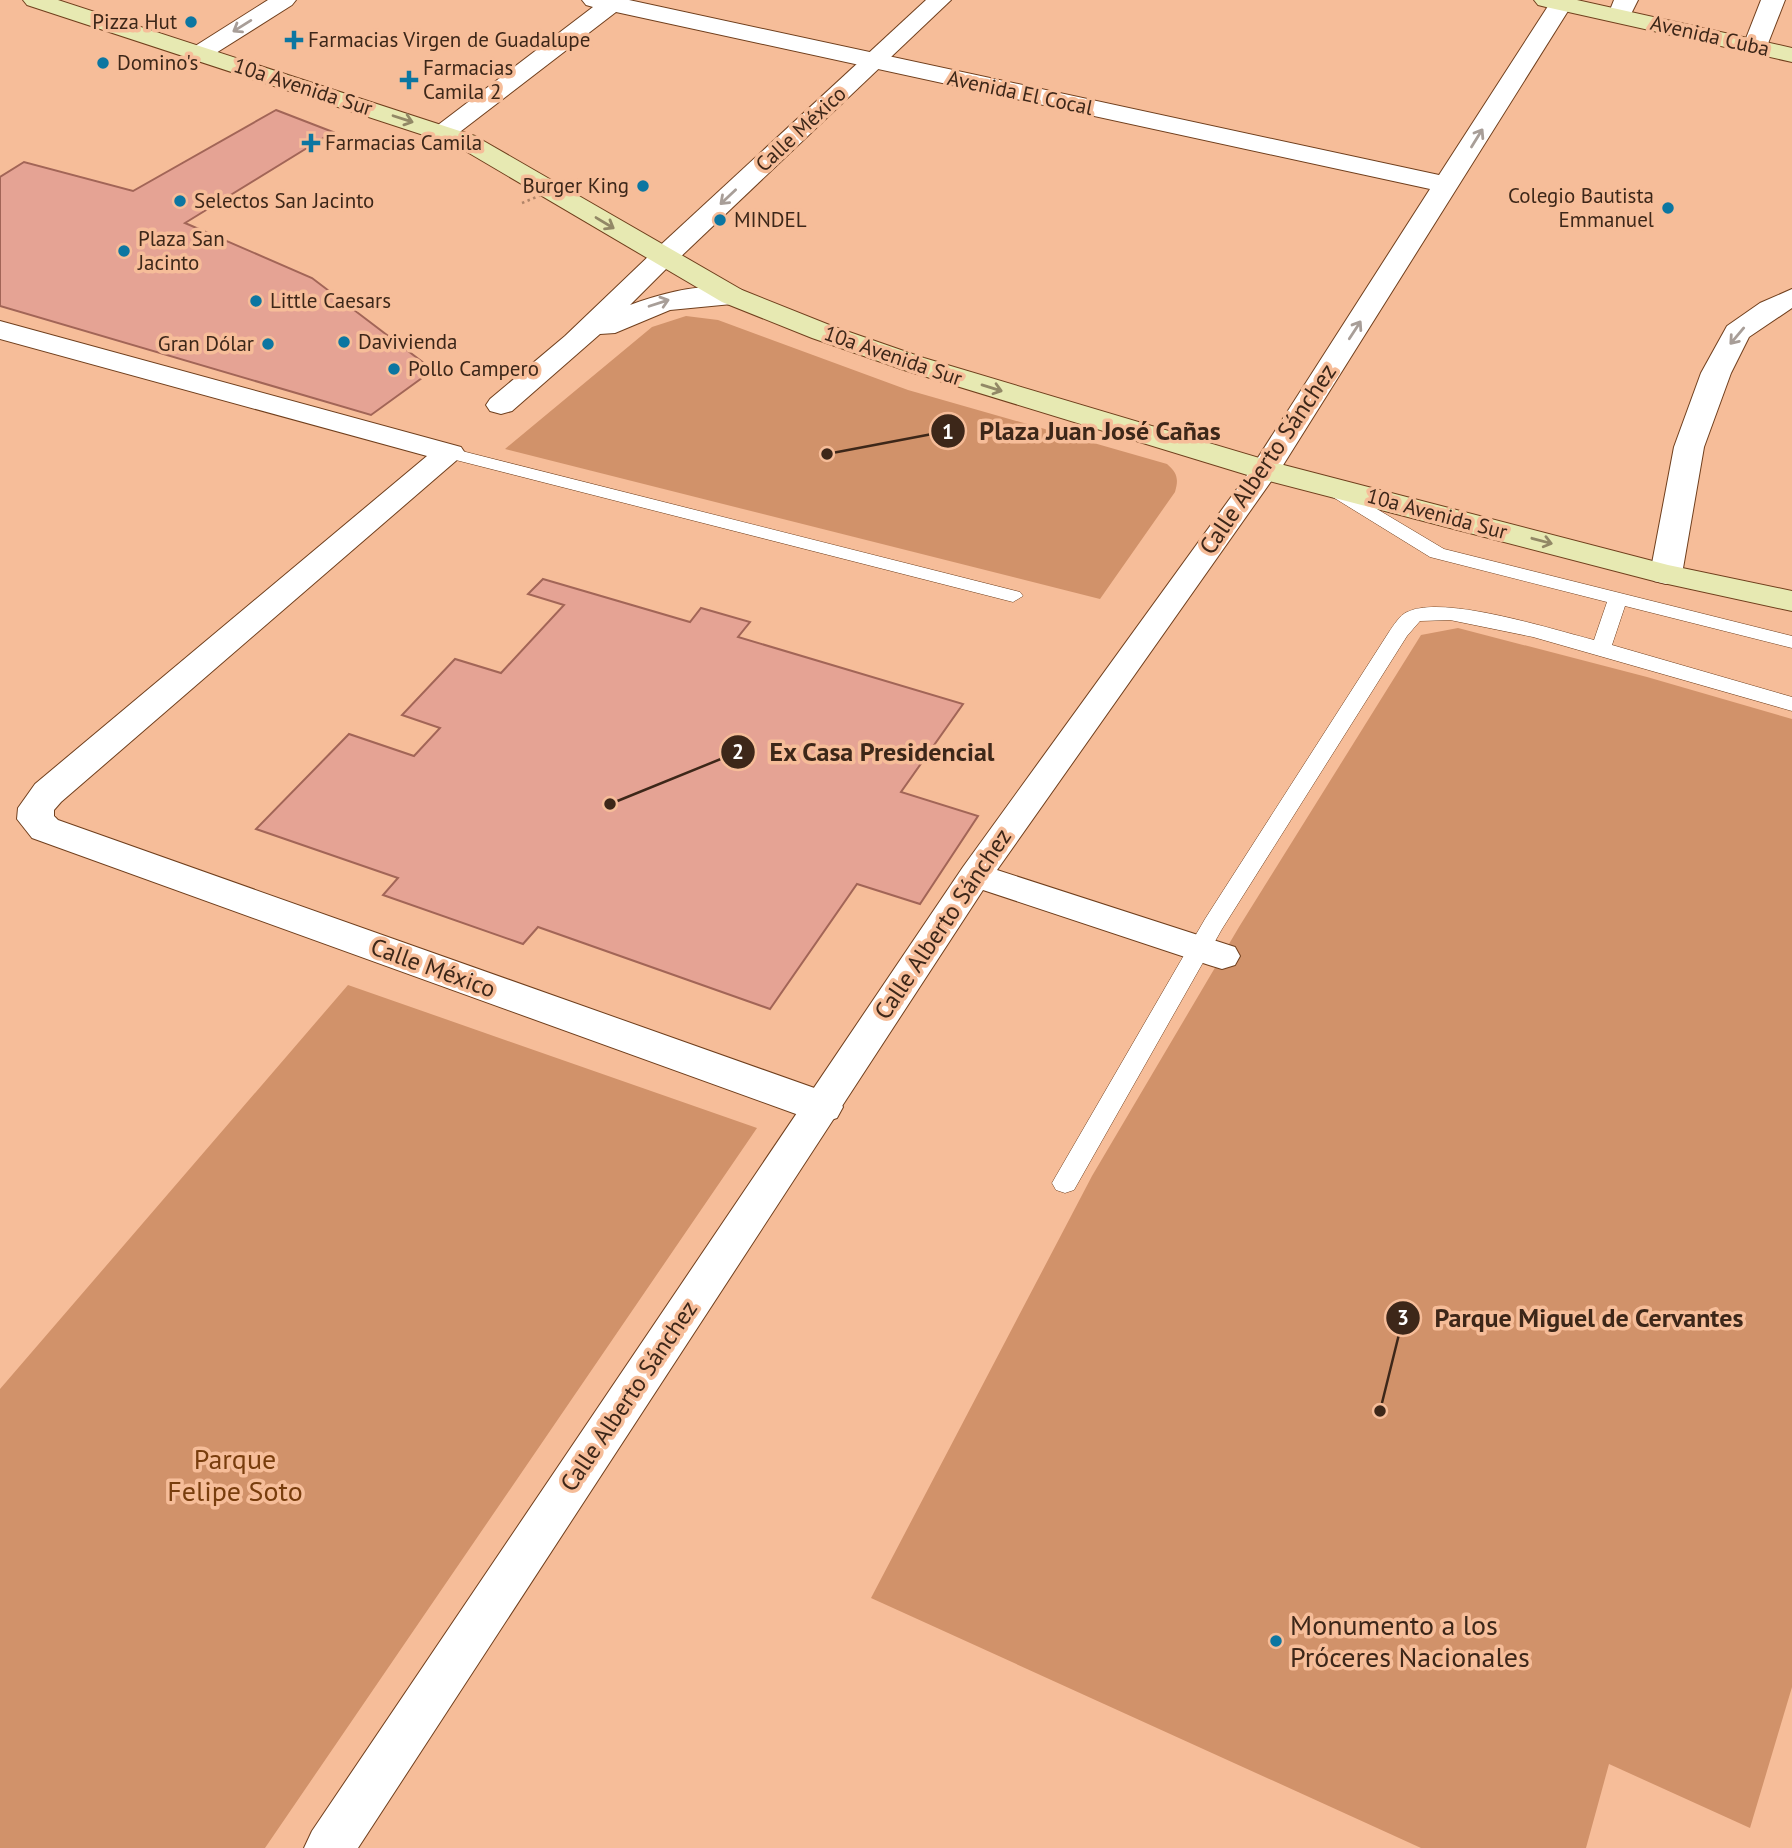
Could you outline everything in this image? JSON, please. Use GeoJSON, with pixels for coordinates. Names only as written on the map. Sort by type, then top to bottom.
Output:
{"type":"FeatureCollection","features":[{"type":"Feature","properties":{"kind":"main road","name":"10a Avenida Sur"},"geometry":{"type":"LineString","coordinates":[[35,0],[443,133],[491,154],[663,258],[732,296],[914,364],[1265,470],[1666,573],[1792,601]]}},
{"type":"Feature","properties":{"kind":"main road","name":"Avenida Cuba"},"geometry":{"type":"LineString","coordinates":[[1554,2],[1623,8],[1792,55]]}},
{"type":"Feature","properties":{"kind":"street"},"geometry":{"type":"LineString","coordinates":[[200,53],[284,0]]}},
{"type":"Feature","properties":{"kind":"street","name":"Calle México"},"geometry":{"type":"LineString","coordinates":[[575,342],[939,0]]}},
{"type":"Feature","properties":{"kind":"street"},"geometry":{"type":"LineString","coordinates":[[1755,46],[1773,0]]}},
{"type":"Feature","properties":{"kind":"street"},"geometry":{"type":"LineString","coordinates":[[443,133],[608,1]]}},
{"type":"Feature","properties":{"kind":"street","name":"Avenida El Cocal"},"geometry":{"type":"LineString","coordinates":[[608,1],[1447,186]]}},
{"type":"Feature","properties":{"kind":"street","name":"Calle Alberto Sánchez"},"geometry":{"type":"LineString","coordinates":[[329,1848],[975,874],[1265,470],[1447,186],[1554,2]]}},
{"type":"Feature","properties":{"kind":"street"},"geometry":{"type":"LineString","coordinates":[[501,405],[575,342],[639,310],[672,299],[732,296]]}},
{"type":"Feature","properties":{"kind":"street"},"geometry":{"type":"LineString","coordinates":[[1666,573],[1689,447],[1716,373],[1737,332],[1792,297]]}},
{"type":"Feature","properties":{"kind":"street"},"geometry":{"type":"LineString","coordinates":[[0,330],[450,453]]}},
{"type":"Feature","properties":{"kind":"street","name":"Calle México"},"geometry":{"type":"LineString","coordinates":[[450,453],[48,793],[36,808],[35,819],[45,829],[822,1107]]}},
{"type":"Feature","properties":{"kind":"street"},"geometry":{"type":"LineString","coordinates":[[975,874],[1211,952]]}},
{"type":"Feature","properties":{"kind":"lane"},"geometry":{"type":"LineString","coordinates":[[450,453],[1013,596]]}},
{"type":"Feature","properties":{"kind":"lane"},"geometry":{"type":"LineString","coordinates":[[1327,486],[1437,553],[1792,642]]}},
{"type":"Feature","properties":{"kind":"lane"},"geometry":{"type":"LineString","coordinates":[[1601,648],[1619,599]]}},
{"type":"Feature","properties":{"kind":"lane"},"geometry":{"type":"LineString","coordinates":[[1065,1183],[1211,952],[1392,643],[1413,616],[1431,612],[1483,618],[1601,648],[1792,704]]}},
{"type":"Feature","properties":{"kind":"path"},"geometry":{"type":"LineString","coordinates":[[522,203],[578,180]]}},
{"type":"Feature","properties":{"kind":"green space"},"geometry":{"type":"Polygon","coordinates":[[[686,316],[718,320],[908,390],[1167,464],[1176,476],[1175,492],[1100,599],[505,449],[652,327],[686,316]]]}},
{"type":"Feature","properties":{"kind":"green space"},"geometry":{"type":"Polygon","coordinates":[[[1458,628],[1647,677],[1792,719],[1792,1687],[1750,1828],[1609,1764],[1586,1848],[1421,1848],[871,1598],[1092,1176],[1239,927],[1421,635],[1458,628]]]}},
{"type":"Feature","properties":{"kind":"green space","name":"Parque Felipe Soto"},"geometry":{"type":"Polygon","coordinates":[[[348,985],[757,1128],[265,1848],[0,1848],[0,1389],[348,985]]]}},
{"type":"Feature","properties":{"kind":"building","name":"Plaza San Jacinto"},"geometry":{"type":"Polygon","coordinates":[[[276,110],[333,132],[185,223],[312,278],[433,370],[371,415],[0,306],[0,177],[24,162],[133,191],[276,110]]]}},
{"type":"Feature","properties":{"kind":"building"},"geometry":{"type":"Polygon","coordinates":[[[543,579],[690,622],[701,608],[750,622],[738,637],[963,704],[901,792],[978,816],[920,904],[857,884],[770,1009],[538,927],[523,944],[383,895],[398,878],[256,829],[349,734],[414,756],[440,728],[402,715],[455,659],[501,673],[564,605],[528,594],[543,579]]]}},
{"type":"Feature","properties":{"kind":"place","name":"Pizza Hut"},"geometry":{"type":"Point","coordinates":[191,22]}},
{"type":"Feature","properties":{"kind":"place","name":"Farmacias Virgen de Guadalupe"},"geometry":{"type":"Point","coordinates":[294,40]}},
{"type":"Feature","properties":{"kind":"place","name":"Domino's"},"geometry":{"type":"Point","coordinates":[103,63]}},
{"type":"Feature","properties":{"kind":"place","name":"Farmacias Camila 2"},"geometry":{"type":"Point","coordinates":[409,80]}},
{"type":"Feature","properties":{"kind":"place","name":"Farmacias Camila"},"geometry":{"type":"Point","coordinates":[311,143]}},
{"type":"Feature","properties":{"kind":"place","name":"Burger King"},"geometry":{"type":"Point","coordinates":[643,186]}},
{"type":"Feature","properties":{"kind":"place","name":"Selectos San Jacinto"},"geometry":{"type":"Point","coordinates":[180,201]}},
{"type":"Feature","properties":{"kind":"place","name":"Colegio Bautista Emmanuel"},"geometry":{"type":"Point","coordinates":[1668,208]}},
{"type":"Feature","properties":{"kind":"place","name":"MINDEL"},"geometry":{"type":"Point","coordinates":[720,220]}},
{"type":"Feature","properties":{"kind":"place","name":"Plaza San Jacinto"},"geometry":{"type":"Point","coordinates":[124,251]}},
{"type":"Feature","properties":{"kind":"place","name":"Little Caesars"},"geometry":{"type":"Point","coordinates":[256,301]}},
{"type":"Feature","properties":{"kind":"place","name":"Davivienda"},"geometry":{"type":"Point","coordinates":[344,342]}},
{"type":"Feature","properties":{"kind":"place","name":"Gran Dólar"},"geometry":{"type":"Point","coordinates":[268,344]}},
{"type":"Feature","properties":{"kind":"place","name":"Pollo Campero"},"geometry":{"type":"Point","coordinates":[394,369]}},
{"type":"Feature","properties":{"kind":"place","name":"Plaza Juan José Cañas"},"geometry":{"type":"Point","coordinates":[827,454]}},
{"type":"Feature","properties":{"kind":"place","name":"Ex Casa Presidencial"},"geometry":{"type":"Point","coordinates":[610,804]}},
{"type":"Feature","properties":{"kind":"place","name":"Parque Miguel de Cervantes"},"geometry":{"type":"Point","coordinates":[1380,1411]}},
{"type":"Feature","properties":{"kind":"place","name":"Monumento a los Próceres Nacionales"},"geometry":{"type":"Point","coordinates":[1276,1641]}}]}
